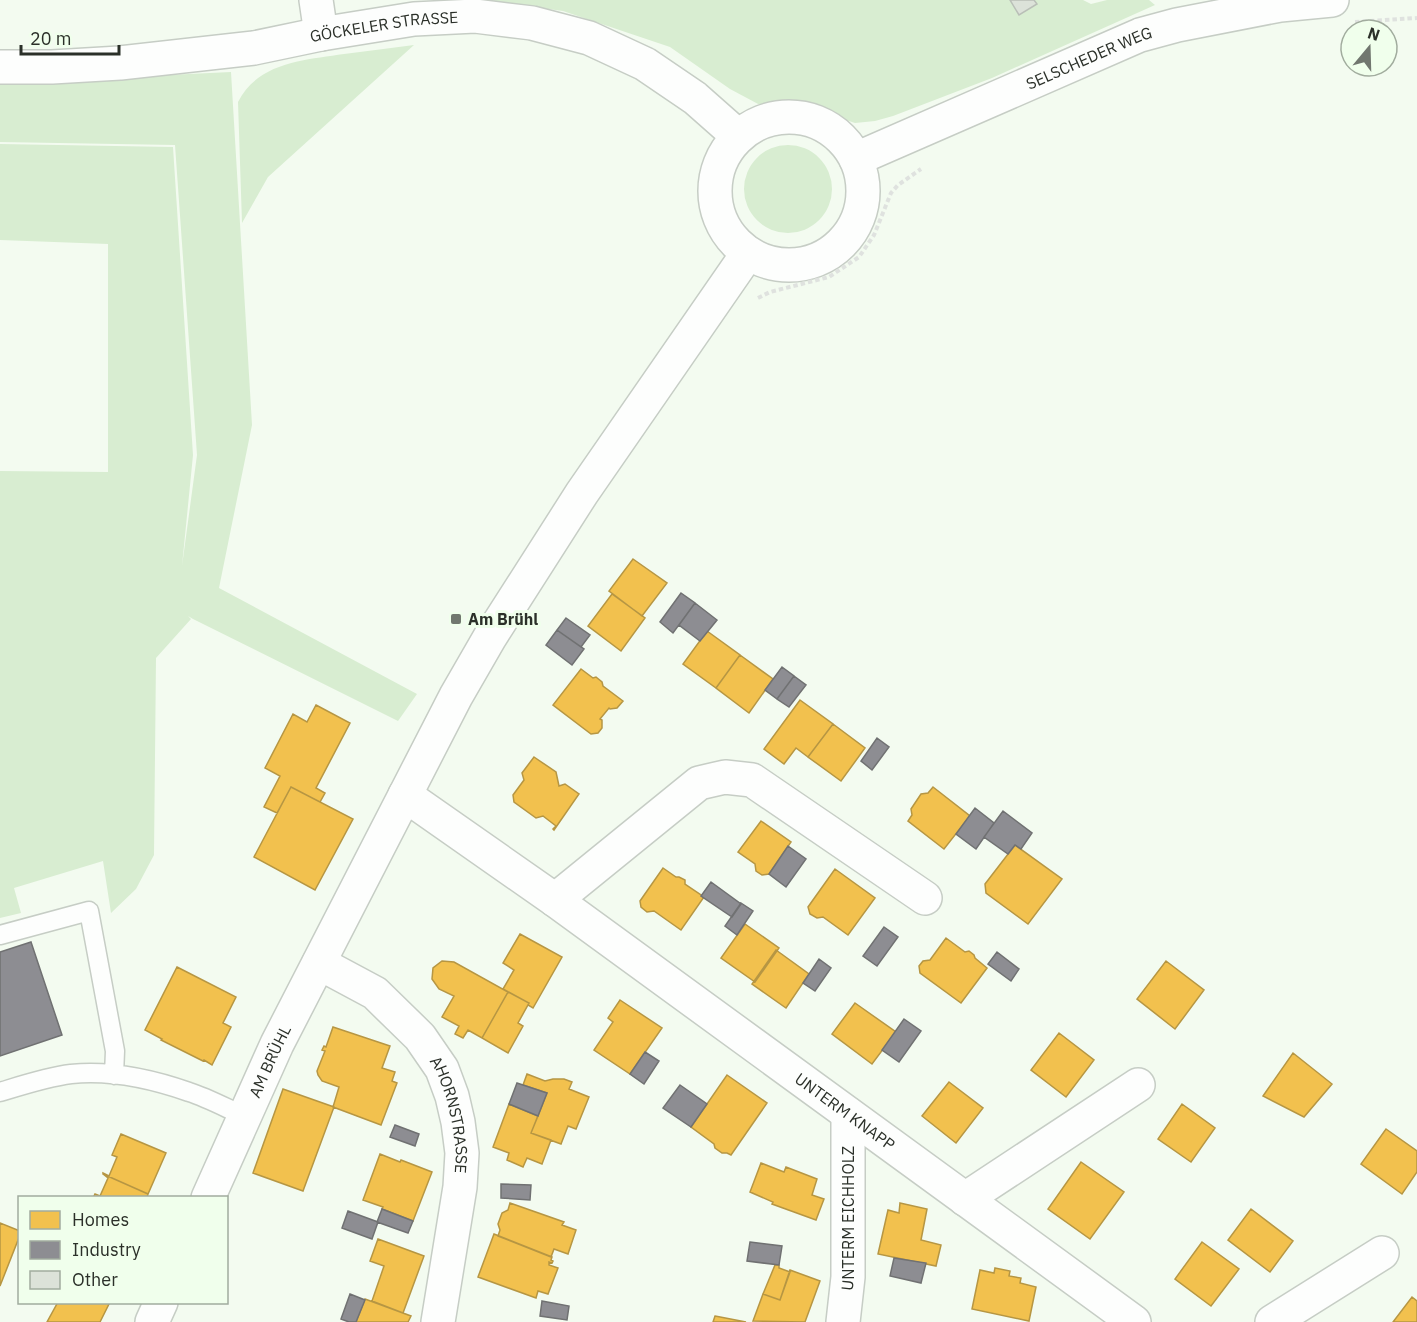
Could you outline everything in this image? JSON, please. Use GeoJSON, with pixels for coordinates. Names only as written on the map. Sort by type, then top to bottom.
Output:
{"type":"FeatureCollection","features":[{"type":"Feature","properties":{"kind":"street"},"geometry":{"type":"LineString","coordinates":[[316,0],[321,34]]}},
{"type":"Feature","properties":{"kind":"street","name":"SELSCHEDER WEG"},"geometry":{"type":"LineString","coordinates":[[856,159],[1140,35],[1177,25],[1280,5],[1340,11]]}},
{"type":"Feature","properties":{"kind":"street","name":"GÖCKELER STRASSE"},"geometry":{"type":"LineString","coordinates":[[0,67],[120,63],[254,48],[321,34],[424,19],[475,16],[532,23],[589,38],[645,64],[695,98],[738,136]]}},
{"type":"Feature","properties":{"kind":"street"},"geometry":{"type":"LineString","coordinates":[[780,117],[798,117],[822,124],[842,138],[856,159],[863,182],[862,207],[855,226],[843,243],[827,255],[808,263],[790,265],[771,263],[748,253],[727,231],[717,210],[715,186],[718,168],[726,151],[738,136],[762,121],[780,117]]}},
{"type":"Feature","properties":{"kind":"street","name":"AM BRÜHL"},"geometry":{"type":"LineString","coordinates":[[208,1196],[276,1044],[456,696],[490,637],[582,493],[748,253]]}},
{"type":"Feature","properties":{"kind":"street"},"geometry":{"type":"LineString","coordinates":[[555,900],[699,783],[725,777],[752,780],[925,898]]}},
{"type":"Feature","properties":{"kind":"street","name":"UNTERM KNAPP"},"geometry":{"type":"LineString","coordinates":[[405,795],[555,900],[1134,1322]]}},
{"type":"Feature","properties":{"kind":"street","name":"AHORNSTRASSE"},"geometry":{"type":"LineString","coordinates":[[319,963],[375,993],[420,1036],[442,1069],[452,1096],[462,1153],[460,1187],[438,1322]]}},
{"type":"Feature","properties":{"kind":"street"},"geometry":{"type":"LineString","coordinates":[[965,1199],[1138,1085]]}},
{"type":"Feature","properties":{"kind":"street","name":"UNTERM EICHHOLZ"},"geometry":{"type":"LineString","coordinates":[[843,1322],[848,1277],[849,1114]]}},
{"type":"Feature","properties":{"kind":"street"},"geometry":{"type":"LineString","coordinates":[[1272,1322],[1382,1252]]}},
{"type":"Feature","properties":{"kind":"street"},"geometry":{"type":"LineString","coordinates":[[152,1322],[160,1304]]}},
{"type":"Feature","properties":{"kind":"lane"},"geometry":{"type":"LineString","coordinates":[[0,935],[89,911],[115,1051],[114,1075]]}},
{"type":"Feature","properties":{"kind":"lane"},"geometry":{"type":"LineString","coordinates":[[0,1092],[39,1080],[71,1074],[106,1074],[146,1080],[189,1092],[244,1116]]}},
{"type":"Feature","properties":{"kind":"path"},"geometry":{"type":"LineString","coordinates":[[1340,11],[1417,18]]}},
{"type":"Feature","properties":{"kind":"path"},"geometry":{"type":"LineString","coordinates":[[753,303],[770,292],[829,277],[859,257],[874,235],[897,184],[924,167]]}},
{"type":"Feature","properties":{"kind":"green space"},"geometry":{"type":"Polygon","coordinates":[[[482,0],[1083,0],[1091,4],[1107,0],[1149,0],[1155,5],[992,78],[893,116],[855,123],[803,106],[760,105],[730,89],[670,47],[563,11],[482,0]]]}},
{"type":"Feature","properties":{"kind":"green space"},"geometry":{"type":"Polygon","coordinates":[[[414,45],[268,177],[242,223],[238,102],[247,89],[258,78],[270,71],[299,61],[414,45]]]}},
{"type":"Feature","properties":{"kind":"green space"},"geometry":{"type":"Polygon","coordinates":[[[231,72],[252,425],[219,588],[417,694],[398,721],[188,616],[191,619],[156,658],[154,855],[136,889],[111,913],[103,861],[14,888],[21,913],[0,918],[0,471],[108,472],[108,244],[0,240],[0,144],[173,147],[193,455],[182,566],[197,455],[175,145],[0,142],[0,83],[231,72]]]}},
{"type":"Feature","properties":{"kind":"green space"},"geometry":{"type":"Polygon","coordinates":[[[779,145],[797,145],[813,152],[825,164],[832,180],[832,198],[825,214],[813,226],[797,233],[779,233],[763,226],[751,214],[744,198],[744,180],[751,164],[763,152],[779,145]]]}},
{"type":"Feature","properties":{"kind":"building: Homes"},"geometry":{"type":"Polygon","coordinates":[[[633,559],[667,583],[642,616],[609,591],[633,559]]]}},
{"type":"Feature","properties":{"kind":"building: Homes"},"geometry":{"type":"Polygon","coordinates":[[[612,594],[645,618],[621,651],[588,626],[612,594]]]}},
{"type":"Feature","properties":{"kind":"building: Homes"},"geometry":{"type":"Polygon","coordinates":[[[707,631],[740,655],[716,688],[683,664],[707,631]]]}},
{"type":"Feature","properties":{"kind":"building: Homes"},"geometry":{"type":"Polygon","coordinates":[[[740,655],[773,679],[749,713],[716,688],[740,655]]]}},
{"type":"Feature","properties":{"kind":"building: Homes"},"geometry":{"type":"Polygon","coordinates":[[[581,669],[593,678],[596,677],[603,686],[623,701],[617,708],[609,708],[600,719],[602,728],[598,733],[591,734],[553,705],[581,669]]]}},
{"type":"Feature","properties":{"kind":"building: Homes"},"geometry":{"type":"Polygon","coordinates":[[[800,700],[833,724],[808,757],[796,748],[784,764],[764,749],[800,700]]]}},
{"type":"Feature","properties":{"kind":"building: Homes"},"geometry":{"type":"Polygon","coordinates":[[[316,705],[350,723],[316,788],[325,793],[320,802],[291,787],[277,813],[264,807],[280,776],[265,768],[293,714],[307,722],[316,705]]]}},
{"type":"Feature","properties":{"kind":"building: Homes"},"geometry":{"type":"Polygon","coordinates":[[[833,724],[865,748],[841,781],[808,757],[833,724]]]}},
{"type":"Feature","properties":{"kind":"building: Homes"},"geometry":{"type":"Polygon","coordinates":[[[534,757],[556,772],[559,786],[565,784],[579,794],[554,830],[556,826],[543,816],[536,818],[514,802],[513,795],[524,780],[522,773],[534,757]]]}},
{"type":"Feature","properties":{"kind":"building: Homes"},"geometry":{"type":"Polygon","coordinates":[[[291,787],[353,819],[315,890],[254,857],[291,787]]]}},
{"type":"Feature","properties":{"kind":"building: Homes"},"geometry":{"type":"Polygon","coordinates":[[[933,787],[970,816],[944,849],[908,821],[912,815],[911,809],[921,794],[928,793],[933,787]]]}},
{"type":"Feature","properties":{"kind":"building: Homes"},"geometry":{"type":"Polygon","coordinates":[[[761,821],[791,842],[769,874],[762,875],[756,871],[755,864],[738,852],[761,821]]]}},
{"type":"Feature","properties":{"kind":"building: Homes"},"geometry":{"type":"Polygon","coordinates":[[[1015,845],[1062,879],[1028,924],[986,893],[985,884],[1015,845]]]}},
{"type":"Feature","properties":{"kind":"building: Homes"},"geometry":{"type":"Polygon","coordinates":[[[663,868],[685,880],[685,884],[704,897],[681,930],[654,911],[647,912],[641,907],[640,901],[663,868]]]}},
{"type":"Feature","properties":{"kind":"building: Homes"},"geometry":{"type":"Polygon","coordinates":[[[835,869],[875,898],[848,935],[823,917],[817,918],[810,914],[808,907],[835,869]]]}},
{"type":"Feature","properties":{"kind":"building: Homes"},"geometry":{"type":"Polygon","coordinates":[[[745,924],[779,948],[755,982],[721,958],[745,924]]]}},
{"type":"Feature","properties":{"kind":"building: Homes"},"geometry":{"type":"Polygon","coordinates":[[[520,934],[562,957],[533,1008],[528,1005],[529,1003],[503,989],[514,970],[503,963],[520,934]]]}},
{"type":"Feature","properties":{"kind":"building: Homes"},"geometry":{"type":"Polygon","coordinates":[[[946,938],[965,952],[969,951],[987,968],[961,1003],[920,973],[919,966],[923,961],[930,960],[946,938]]]}},
{"type":"Feature","properties":{"kind":"building: Homes"},"geometry":{"type":"Polygon","coordinates":[[[776,950],[809,974],[786,1008],[752,984],[776,950]]]}},
{"type":"Feature","properties":{"kind":"building: Homes"},"geometry":{"type":"Polygon","coordinates":[[[442,961],[454,962],[508,992],[482,1038],[468,1030],[463,1038],[455,1034],[459,1026],[442,1017],[454,996],[439,989],[432,979],[433,968],[442,961]]]}},
{"type":"Feature","properties":{"kind":"building: Homes"},"geometry":{"type":"Polygon","coordinates":[[[1166,961],[1204,990],[1175,1029],[1137,999],[1166,961]]]}},
{"type":"Feature","properties":{"kind":"building: Homes"},"geometry":{"type":"Polygon","coordinates":[[[177,967],[236,997],[223,1023],[231,1027],[212,1065],[145,1030],[177,967]]]}},
{"type":"Feature","properties":{"kind":"building: Homes"},"geometry":{"type":"Polygon","coordinates":[[[508,992],[529,1003],[518,1023],[523,1026],[508,1053],[482,1038],[508,992]]]}},
{"type":"Feature","properties":{"kind":"building: Homes"},"geometry":{"type":"Polygon","coordinates":[[[620,1000],[662,1028],[630,1074],[594,1050],[613,1022],[608,1018],[620,1000]]]}},
{"type":"Feature","properties":{"kind":"building: Homes"},"geometry":{"type":"Polygon","coordinates":[[[855,1003],[896,1032],[872,1064],[832,1034],[855,1003]]]}},
{"type":"Feature","properties":{"kind":"building: Homes"},"geometry":{"type":"Polygon","coordinates":[[[333,1027],[390,1046],[382,1068],[395,1072],[392,1081],[397,1083],[381,1125],[333,1107],[339,1087],[322,1081],[317,1071],[325,1051],[322,1050],[324,1046],[326,1047],[333,1027]]]}},
{"type":"Feature","properties":{"kind":"building: Homes"},"geometry":{"type":"Polygon","coordinates":[[[1059,1033],[1094,1060],[1066,1097],[1031,1070],[1059,1033]]]}},
{"type":"Feature","properties":{"kind":"building: Homes"},"geometry":{"type":"Polygon","coordinates":[[[1293,1053],[1332,1084],[1304,1117],[1263,1096],[1293,1053]]]}},
{"type":"Feature","properties":{"kind":"building: Homes"},"geometry":{"type":"Polygon","coordinates":[[[527,1074],[545,1081],[564,1079],[572,1082],[569,1089],[589,1097],[576,1129],[568,1126],[561,1144],[531,1133],[547,1093],[523,1085],[527,1074]]]}},
{"type":"Feature","properties":{"kind":"building: Homes"},"geometry":{"type":"Polygon","coordinates":[[[727,1075],[767,1103],[731,1155],[722,1153],[691,1127],[727,1075]]]}},
{"type":"Feature","properties":{"kind":"building: Homes"},"geometry":{"type":"Polygon","coordinates":[[[949,1082],[983,1108],[956,1143],[922,1116],[949,1082]]]}},
{"type":"Feature","properties":{"kind":"building: Homes"},"geometry":{"type":"Polygon","coordinates":[[[283,1089],[334,1107],[303,1191],[253,1173],[283,1089]]]}},
{"type":"Feature","properties":{"kind":"building: Homes"},"geometry":{"type":"Polygon","coordinates":[[[509,1104],[538,1116],[531,1133],[551,1140],[542,1164],[527,1158],[523,1167],[507,1160],[509,1153],[493,1147],[509,1104]]]}},
{"type":"Feature","properties":{"kind":"building: Homes"},"geometry":{"type":"Polygon","coordinates":[[[1182,1104],[1215,1128],[1191,1162],[1158,1139],[1182,1104]]]}},
{"type":"Feature","properties":{"kind":"building: Homes"},"geometry":{"type":"Polygon","coordinates":[[[1386,1129],[1417,1151],[1417,1172],[1402,1194],[1361,1164],[1386,1129]]]}},
{"type":"Feature","properties":{"kind":"building: Homes"},"geometry":{"type":"Polygon","coordinates":[[[121,1134],[166,1153],[148,1194],[103,1174],[109,1176],[117,1157],[112,1155],[121,1134]]]}},
{"type":"Feature","properties":{"kind":"building: Homes"},"geometry":{"type":"Polygon","coordinates":[[[380,1154],[432,1172],[413,1221],[363,1200],[380,1154]]]}},
{"type":"Feature","properties":{"kind":"building: Homes"},"geometry":{"type":"Polygon","coordinates":[[[1081,1162],[1124,1192],[1090,1239],[1048,1209],[1081,1162]]]}},
{"type":"Feature","properties":{"kind":"building: Homes"},"geometry":{"type":"Polygon","coordinates":[[[761,1163],[784,1172],[786,1167],[817,1179],[812,1195],[824,1199],[816,1220],[772,1204],[773,1202],[750,1192],[761,1163]]]}},
{"type":"Feature","properties":{"kind":"building: Homes"},"geometry":{"type":"Polygon","coordinates":[[[103,1174],[148,1194],[148,1196],[100,1196],[108,1178],[103,1174]]]}},
{"type":"Feature","properties":{"kind":"building: Homes"},"geometry":{"type":"Polygon","coordinates":[[[510,1203],[564,1222],[562,1225],[576,1230],[568,1254],[554,1249],[551,1257],[498,1236],[500,1230],[498,1224],[502,1213],[508,1210],[510,1203]]]}},
{"type":"Feature","properties":{"kind":"building: Homes"},"geometry":{"type":"Polygon","coordinates":[[[900,1203],[927,1209],[921,1240],[941,1245],[936,1266],[878,1254],[888,1210],[899,1213],[900,1203]]]}},
{"type":"Feature","properties":{"kind":"building: Homes"},"geometry":{"type":"Polygon","coordinates":[[[1251,1209],[1293,1241],[1270,1272],[1228,1240],[1251,1209]]]}},
{"type":"Feature","properties":{"kind":"building: Homes"},"geometry":{"type":"Polygon","coordinates":[[[0,1223],[18,1230],[18,1240],[0,1286],[0,1223]]]}},
{"type":"Feature","properties":{"kind":"building: Homes"},"geometry":{"type":"Polygon","coordinates":[[[494,1234],[552,1257],[553,1261],[549,1262],[549,1265],[558,1268],[548,1294],[538,1291],[536,1298],[478,1277],[494,1234]]]}},
{"type":"Feature","properties":{"kind":"building: Homes"},"geometry":{"type":"Polygon","coordinates":[[[378,1239],[424,1256],[403,1313],[372,1301],[384,1266],[370,1261],[378,1239]]]}},
{"type":"Feature","properties":{"kind":"building: Homes"},"geometry":{"type":"Polygon","coordinates":[[[1202,1242],[1239,1269],[1211,1306],[1175,1279],[1202,1242]]]}},
{"type":"Feature","properties":{"kind":"building: Homes"},"geometry":{"type":"Polygon","coordinates":[[[775,1265],[790,1272],[780,1300],[763,1294],[775,1265]]]}},
{"type":"Feature","properties":{"kind":"building: Homes"},"geometry":{"type":"Polygon","coordinates":[[[995,1268],[1010,1271],[1009,1276],[1021,1278],[1020,1283],[1036,1287],[1029,1321],[972,1309],[980,1270],[994,1273],[995,1268]]]}},
{"type":"Feature","properties":{"kind":"building: Homes"},"geometry":{"type":"Polygon","coordinates":[[[790,1270],[820,1281],[805,1322],[753,1321],[763,1294],[780,1300],[790,1270]]]}},
{"type":"Feature","properties":{"kind":"building: Homes"},"geometry":{"type":"Polygon","coordinates":[[[1412,1297],[1417,1301],[1417,1322],[1393,1322],[1412,1297]]]}},
{"type":"Feature","properties":{"kind":"building: Homes"},"geometry":{"type":"Polygon","coordinates":[[[365,1299],[411,1316],[408,1322],[356,1322],[365,1299]]]}},
{"type":"Feature","properties":{"kind":"building: Homes"},"geometry":{"type":"Polygon","coordinates":[[[57,1304],[109,1304],[100,1322],[47,1322],[57,1304]]]}},
{"type":"Feature","properties":{"kind":"building: Homes"},"geometry":{"type":"Polygon","coordinates":[[[715,1316],[746,1322],[713,1322],[715,1316]]]}},
{"type":"Feature","properties":{"kind":"building: Industry"},"geometry":{"type":"Polygon","coordinates":[[[681,593],[695,603],[673,633],[660,622],[681,593]]]}},
{"type":"Feature","properties":{"kind":"building: Industry"},"geometry":{"type":"Polygon","coordinates":[[[695,603],[717,620],[700,641],[679,625],[695,603]]]}},
{"type":"Feature","properties":{"kind":"building: Industry"},"geometry":{"type":"Polygon","coordinates":[[[566,618],[590,635],[581,647],[557,630],[566,618]]]}},
{"type":"Feature","properties":{"kind":"building: Industry"},"geometry":{"type":"Polygon","coordinates":[[[557,630],[584,649],[572,665],[546,645],[557,630]]]}},
{"type":"Feature","properties":{"kind":"building: Industry"},"geometry":{"type":"Polygon","coordinates":[[[782,667],[794,676],[777,699],[765,690],[782,667]]]}},
{"type":"Feature","properties":{"kind":"building: Industry"},"geometry":{"type":"Polygon","coordinates":[[[794,676],[806,685],[789,707],[777,699],[794,676]]]}},
{"type":"Feature","properties":{"kind":"building: Industry"},"geometry":{"type":"Polygon","coordinates":[[[877,738],[889,747],[872,770],[861,761],[877,738]]]}},
{"type":"Feature","properties":{"kind":"building: Industry"},"geometry":{"type":"Polygon","coordinates":[[[975,808],[994,823],[976,849],[956,834],[975,808]]]}},
{"type":"Feature","properties":{"kind":"building: Industry"},"geometry":{"type":"Polygon","coordinates":[[[1003,811],[1032,833],[1021,849],[1015,845],[1008,854],[984,837],[1003,811]]]}},
{"type":"Feature","properties":{"kind":"building: Industry"},"geometry":{"type":"Polygon","coordinates":[[[788,846],[806,859],[786,887],[769,874],[788,846]]]}},
{"type":"Feature","properties":{"kind":"building: Industry"},"geometry":{"type":"Polygon","coordinates":[[[711,882],[741,904],[732,917],[701,896],[711,882]]]}},
{"type":"Feature","properties":{"kind":"building: Industry"},"geometry":{"type":"Polygon","coordinates":[[[741,903],[753,911],[737,935],[725,926],[741,903]]]}},
{"type":"Feature","properties":{"kind":"building: Industry"},"geometry":{"type":"Polygon","coordinates":[[[884,927],[898,937],[877,966],[863,956],[884,927]]]}},
{"type":"Feature","properties":{"kind":"building: Industry"},"geometry":{"type":"Polygon","coordinates":[[[31,942],[62,1035],[0,1056],[0,952],[31,942]]]}},
{"type":"Feature","properties":{"kind":"building: Industry"},"geometry":{"type":"Polygon","coordinates":[[[997,952],[1019,969],[1011,981],[988,964],[997,952]]]}},
{"type":"Feature","properties":{"kind":"building: Industry"},"geometry":{"type":"Polygon","coordinates":[[[819,959],[831,968],[815,991],[803,983],[819,959]]]}},
{"type":"Feature","properties":{"kind":"building: Industry"},"geometry":{"type":"Polygon","coordinates":[[[904,1019],[921,1031],[899,1062],[882,1050],[904,1019]]]}},
{"type":"Feature","properties":{"kind":"building: Industry"},"geometry":{"type":"Polygon","coordinates":[[[645,1052],[659,1061],[644,1084],[630,1074],[645,1052]]]}},
{"type":"Feature","properties":{"kind":"building: Industry"},"geometry":{"type":"Polygon","coordinates":[[[517,1083],[547,1093],[538,1116],[509,1104],[517,1083]]]}},
{"type":"Feature","properties":{"kind":"building: Industry"},"geometry":{"type":"Polygon","coordinates":[[[680,1085],[707,1104],[691,1127],[663,1108],[680,1085]]]}},
{"type":"Feature","properties":{"kind":"building: Industry"},"geometry":{"type":"Polygon","coordinates":[[[395,1125],[419,1134],[415,1146],[390,1137],[395,1125]]]}},
{"type":"Feature","properties":{"kind":"building: Industry"},"geometry":{"type":"Polygon","coordinates":[[[501,1184],[531,1185],[530,1200],[501,1198],[501,1184]]]}},
{"type":"Feature","properties":{"kind":"building: Industry"},"geometry":{"type":"Polygon","coordinates":[[[382,1209],[413,1221],[408,1233],[377,1222],[382,1209]]]}},
{"type":"Feature","properties":{"kind":"building: Industry"},"geometry":{"type":"Polygon","coordinates":[[[348,1211],[378,1222],[372,1239],[342,1228],[348,1211]]]}},
{"type":"Feature","properties":{"kind":"building: Industry"},"geometry":{"type":"Polygon","coordinates":[[[750,1242],[782,1246],[779,1265],[747,1261],[750,1242]]]}},
{"type":"Feature","properties":{"kind":"building: Industry"},"geometry":{"type":"Polygon","coordinates":[[[894,1258],[926,1263],[921,1283],[890,1276],[894,1258]]]}},
{"type":"Feature","properties":{"kind":"building: Industry"},"geometry":{"type":"Polygon","coordinates":[[[350,1294],[365,1300],[356,1322],[341,1319],[350,1294]]]}},
{"type":"Feature","properties":{"kind":"building: Industry"},"geometry":{"type":"Polygon","coordinates":[[[542,1301],[569,1306],[567,1320],[540,1316],[542,1301]]]}},
{"type":"Feature","properties":{"kind":"building: Other"},"geometry":{"type":"Polygon","coordinates":[[[1010,0],[1034,0],[1037,4],[1019,15],[1010,0]]]}},
{"type":"Feature","properties":{"kind":"place","name":"Am Brühl"},"geometry":{"type":"Point","coordinates":[456,619]}}]}
